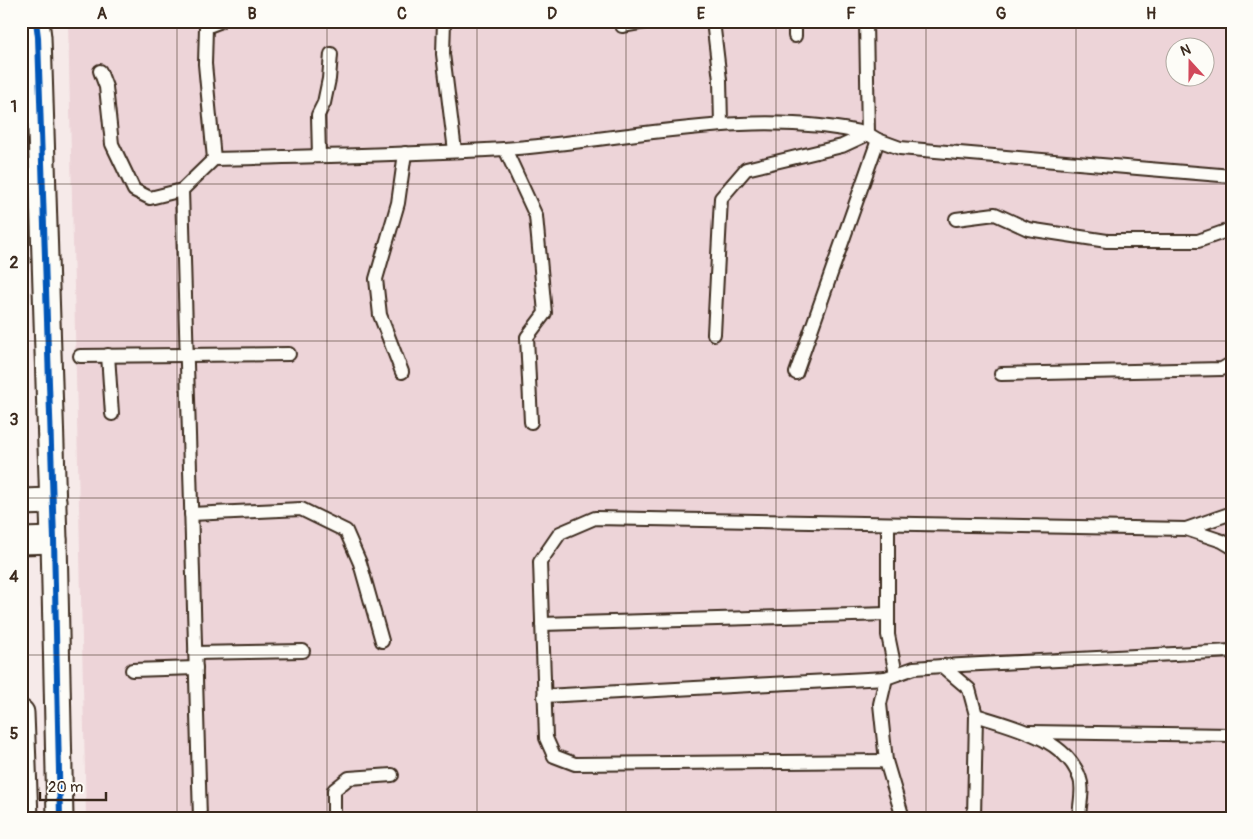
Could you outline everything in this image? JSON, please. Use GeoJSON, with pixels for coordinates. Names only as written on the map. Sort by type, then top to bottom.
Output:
{"type":"FeatureCollection","features":[{"type":"Feature","properties":{"kind":"street"},"geometry":{"type":"LineString","coordinates":[[32,33],[53,501],[60,818]]}},
{"type":"Feature","properties":{"kind":"street"},"geometry":{"type":"LineString","coordinates":[[21,502],[53,501]]}},
{"type":"Feature","properties":{"kind":"street"},"geometry":{"type":"LineString","coordinates":[[21,541],[54,540]]}},
{"type":"Feature","properties":{"kind":"street"},"geometry":{"type":"LineString","coordinates":[[21,714],[25,818]]}},
{"type":"Feature","properties":{"kind":"lane"},"geometry":{"type":"LineString","coordinates":[[444,21],[443,54],[455,150]]}},
{"type":"Feature","properties":{"kind":"lane"},"geometry":{"type":"LineString","coordinates":[[622,26],[651,21]]}},
{"type":"Feature","properties":{"kind":"lane"},"geometry":{"type":"LineString","coordinates":[[713,21],[719,72],[721,124]]}},
{"type":"Feature","properties":{"kind":"lane"},"geometry":{"type":"LineString","coordinates":[[794,21],[795,36]]}},
{"type":"Feature","properties":{"kind":"lane"},"geometry":{"type":"LineString","coordinates":[[796,373],[873,137],[866,21]]}},
{"type":"Feature","properties":{"kind":"lane"},"geometry":{"type":"LineString","coordinates":[[214,159],[205,64],[206,27],[219,22]]}},
{"type":"Feature","properties":{"kind":"lane"},"geometry":{"type":"LineString","coordinates":[[319,156],[318,115],[324,102],[330,79],[331,54]]}},
{"type":"Feature","properties":{"kind":"lane"},"geometry":{"type":"LineString","coordinates":[[100,71],[106,87],[112,144],[134,190],[150,198],[182,190],[214,159],[505,149],[721,124],[800,124],[838,127],[873,137],[900,148],[1232,176]]}},
{"type":"Feature","properties":{"kind":"lane"},"geometry":{"type":"LineString","coordinates":[[714,334],[721,198],[746,169],[873,137]]}},
{"type":"Feature","properties":{"kind":"lane"},"geometry":{"type":"LineString","coordinates":[[505,149],[536,216],[545,313],[528,337],[531,422]]}},
{"type":"Feature","properties":{"kind":"lane"},"geometry":{"type":"LineString","coordinates":[[402,372],[380,315],[376,279],[398,203],[405,153]]}},
{"type":"Feature","properties":{"kind":"lane"},"geometry":{"type":"LineString","coordinates":[[182,190],[200,818]]}},
{"type":"Feature","properties":{"kind":"lane"},"geometry":{"type":"LineString","coordinates":[[956,219],[995,214],[1028,229],[1107,241],[1198,241],[1232,229]]}},
{"type":"Feature","properties":{"kind":"lane"},"geometry":{"type":"LineString","coordinates":[[80,356],[289,354]]}},
{"type":"Feature","properties":{"kind":"lane"},"geometry":{"type":"LineString","coordinates":[[108,355],[112,414]]}},
{"type":"Feature","properties":{"kind":"lane"},"geometry":{"type":"LineString","coordinates":[[1001,374],[1222,370],[1232,363]]}},
{"type":"Feature","properties":{"kind":"lane"},"geometry":{"type":"LineString","coordinates":[[191,514],[301,508],[346,531],[360,563],[382,641]]}},
{"type":"Feature","properties":{"kind":"lane"},"geometry":{"type":"LineString","coordinates":[[1186,529],[1232,513]]}},
{"type":"Feature","properties":{"kind":"lane"},"geometry":{"type":"LineString","coordinates":[[886,761],[575,764],[554,756],[546,738],[540,562],[560,533],[595,518],[1186,529],[1222,541],[1232,547]]}},
{"type":"Feature","properties":{"kind":"lane"},"geometry":{"type":"LineString","coordinates":[[888,524],[888,636],[891,676],[880,704],[886,761],[903,818]]}},
{"type":"Feature","properties":{"kind":"lane"},"geometry":{"type":"LineString","coordinates":[[542,624],[888,614]]}},
{"type":"Feature","properties":{"kind":"lane"},"geometry":{"type":"LineString","coordinates":[[195,653],[304,651]]}},
{"type":"Feature","properties":{"kind":"lane"},"geometry":{"type":"LineString","coordinates":[[544,696],[891,676],[914,668],[942,666],[1232,651]]}},
{"type":"Feature","properties":{"kind":"lane"},"geometry":{"type":"LineString","coordinates":[[942,666],[969,688],[976,715],[974,818]]}},
{"type":"Feature","properties":{"kind":"lane"},"geometry":{"type":"LineString","coordinates":[[132,670],[196,668]]}},
{"type":"Feature","properties":{"kind":"lane"},"geometry":{"type":"LineString","coordinates":[[976,715],[1029,732],[1062,750],[1081,780],[1079,818]]}},
{"type":"Feature","properties":{"kind":"lane"},"geometry":{"type":"LineString","coordinates":[[1029,732],[1232,735]]}},
{"type":"Feature","properties":{"kind":"lane"},"geometry":{"type":"LineString","coordinates":[[334,818],[334,790],[349,778],[392,775]]}},
{"type":"Feature","properties":{"kind":"shaded area"},"geometry":{"type":"Polygon","coordinates":[[[68,21],[1232,21],[1232,818],[86,818],[68,21]]]}},
{"type":"Feature","properties":{"kind":"building"},"geometry":{"type":"Polygon","coordinates":[[[21,517],[28,517],[28,532],[21,532],[21,517]]]}},
{"type":"Feature","properties":{"kind":"cycle path"},"geometry":{"type":"LineString","coordinates":[[36,21],[54,540],[60,818]]}}]}
